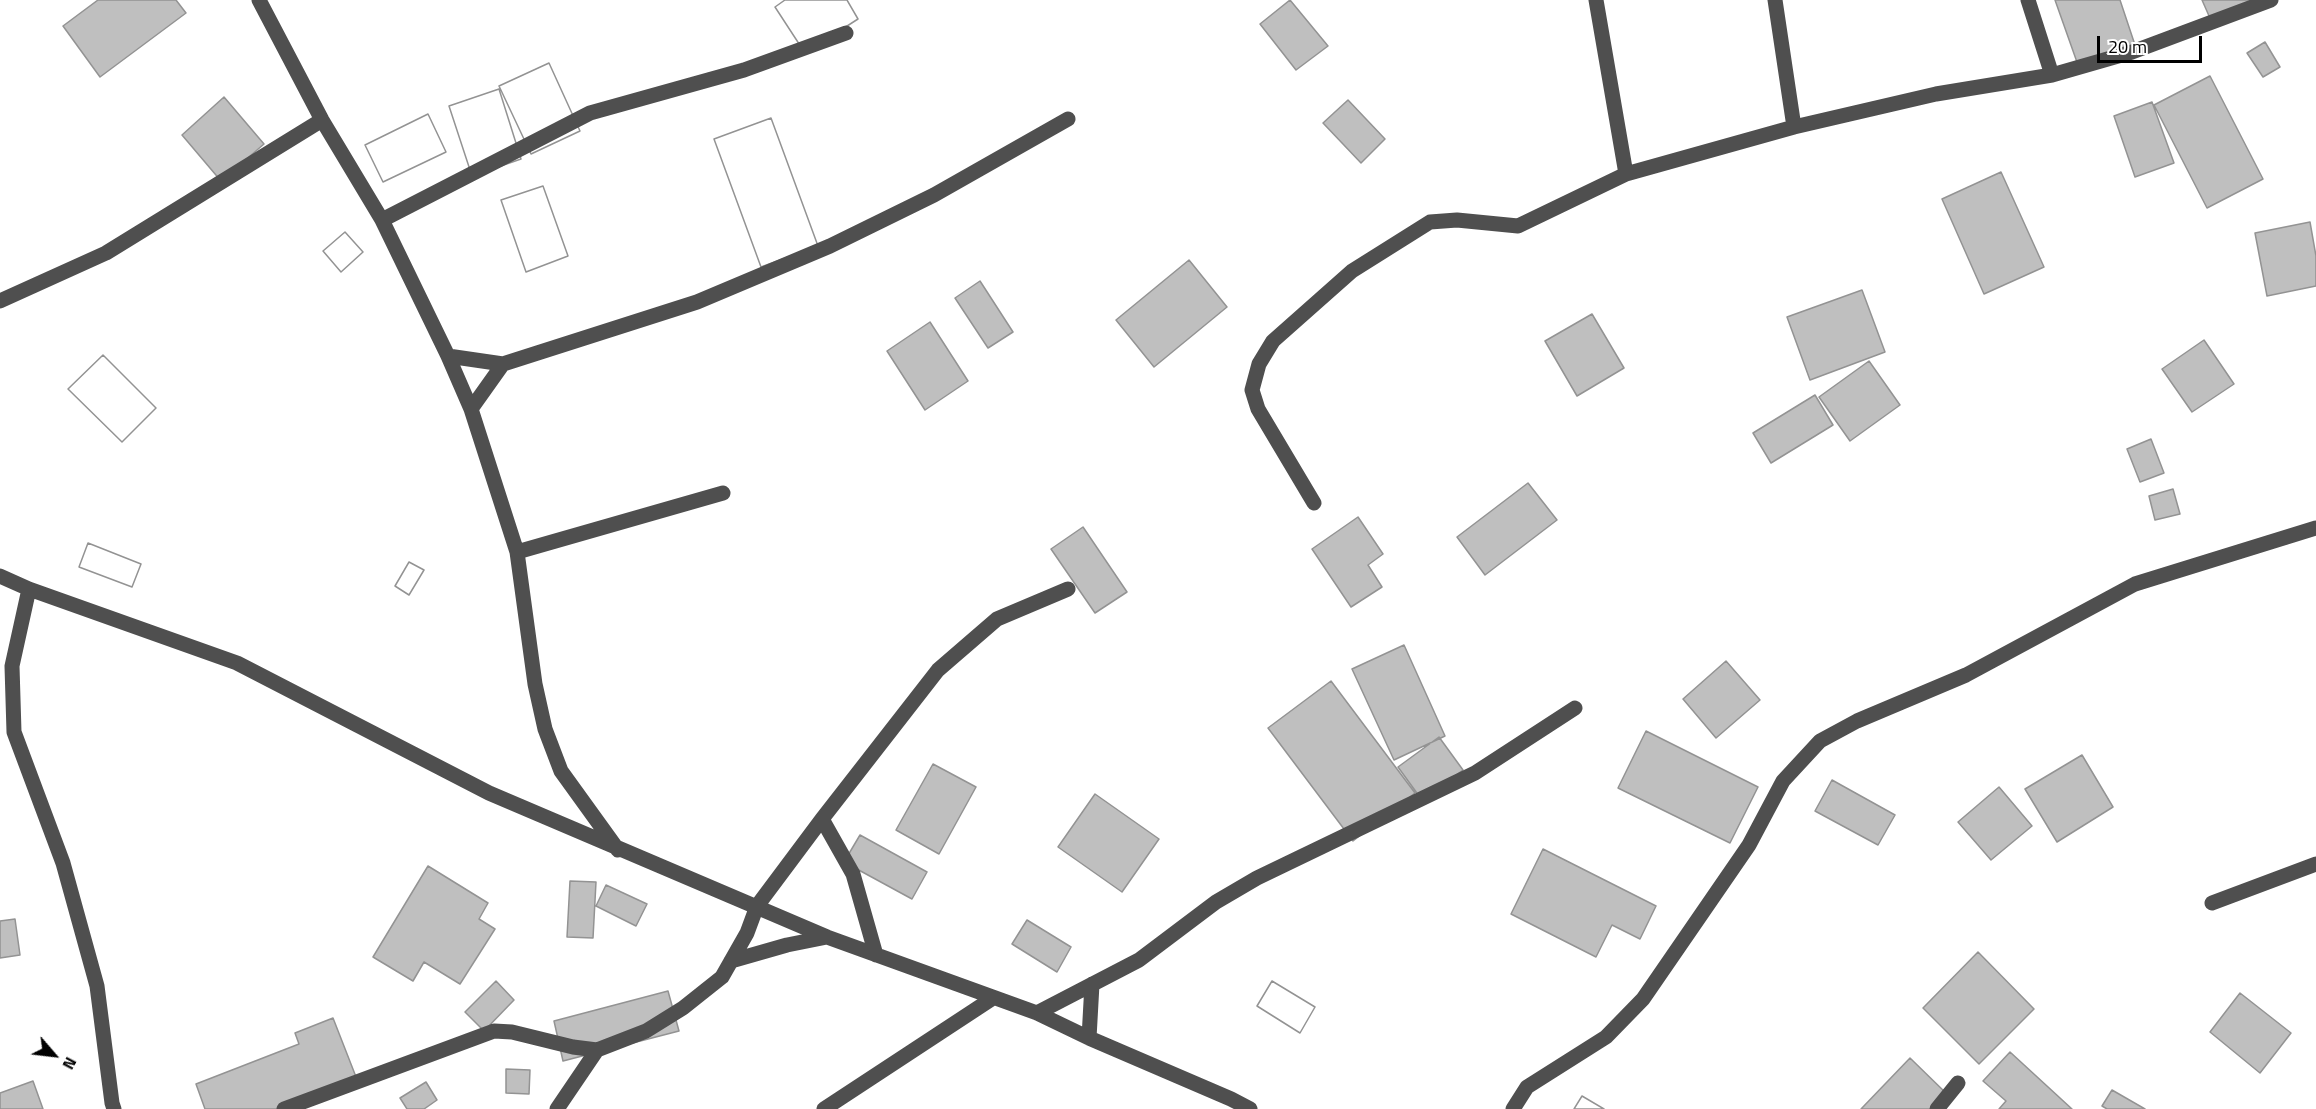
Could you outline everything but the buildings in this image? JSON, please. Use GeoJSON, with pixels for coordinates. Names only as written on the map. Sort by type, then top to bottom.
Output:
{"type":"FeatureCollection","features":[{"type":"Feature","properties":{"kind":"street"},"geometry":{"type":"LineString","coordinates":[[259,0],[322,120],[382,220],[471,409],[517,552],[535,684],[545,729],[561,771],[618,850]]}},
{"type":"Feature","properties":{"kind":"street"},"geometry":{"type":"LineString","coordinates":[[1596,0],[1626,174]]}},
{"type":"Feature","properties":{"kind":"street"},"geometry":{"type":"LineString","coordinates":[[1775,0],[1794,127]]}},
{"type":"Feature","properties":{"kind":"street"},"geometry":{"type":"LineString","coordinates":[[2028,0],[2052,75]]}},
{"type":"Feature","properties":{"kind":"street"},"geometry":{"type":"LineString","coordinates":[[1314,502],[1258,409],[1252,390],[1259,364],[1273,341],[1352,271],[1430,222],[1457,220],[1518,226],[1626,174],[1794,127],[1935,94],[2052,75],[2132,52],[2271,0]]}},
{"type":"Feature","properties":{"kind":"street"},"geometry":{"type":"LineString","coordinates":[[382,220],[590,113],[744,70],[846,33]]}},
{"type":"Feature","properties":{"kind":"street"},"geometry":{"type":"LineString","coordinates":[[448,356],[502,364],[697,302],[830,246],[934,195],[1068,119]]}},
{"type":"Feature","properties":{"kind":"street"},"geometry":{"type":"LineString","coordinates":[[0,301],[106,253],[322,120]]}},
{"type":"Feature","properties":{"kind":"street"},"geometry":{"type":"LineString","coordinates":[[471,409],[502,364]]}},
{"type":"Feature","properties":{"kind":"street"},"geometry":{"type":"LineString","coordinates":[[517,552],[723,493]]}},
{"type":"Feature","properties":{"kind":"street"},"geometry":{"type":"LineString","coordinates":[[1513,1109],[1527,1087],[1606,1037],[1643,999],[1749,845],[1783,781],[1820,741],[1857,721],[1966,675],[2135,584],[2316,528]]}},
{"type":"Feature","properties":{"kind":"street"},"geometry":{"type":"LineString","coordinates":[[0,576],[29,589],[237,663],[489,794],[827,937],[1036,1013],[1250,1109]]}},
{"type":"Feature","properties":{"kind":"street"},"geometry":{"type":"LineString","coordinates":[[29,589],[12,666],[14,732],[63,863],[97,986],[109,1107]]}},
{"type":"Feature","properties":{"kind":"street"},"geometry":{"type":"LineString","coordinates":[[284,1109],[494,1031],[512,1032],[573,1047],[597,1050],[646,1031],[683,1008],[722,977],[747,933],[757,906],[938,670],[997,619],[1068,589]]}},
{"type":"Feature","properties":{"kind":"street"},"geometry":{"type":"LineString","coordinates":[[1036,1013],[1139,960],[1216,902],[1257,878],[1475,773],[1575,708]]}},
{"type":"Feature","properties":{"kind":"street"},"geometry":{"type":"LineString","coordinates":[[822,819],[853,874],[876,955]]}},
{"type":"Feature","properties":{"kind":"street"},"geometry":{"type":"LineString","coordinates":[[2212,903],[2316,864]]}},
{"type":"Feature","properties":{"kind":"street"},"geometry":{"type":"LineString","coordinates":[[731,961],[787,945],[827,937]]}},
{"type":"Feature","properties":{"kind":"street"},"geometry":{"type":"LineString","coordinates":[[1089,1038],[1092,984]]}},
{"type":"Feature","properties":{"kind":"street"},"geometry":{"type":"LineString","coordinates":[[824,1109],[993,998]]}},
{"type":"Feature","properties":{"kind":"street"},"geometry":{"type":"LineString","coordinates":[[557,1109],[597,1050]]}},
{"type":"Feature","properties":{"kind":"street"},"geometry":{"type":"LineString","coordinates":[[1937,1109],[1958,1083]]}}]}
